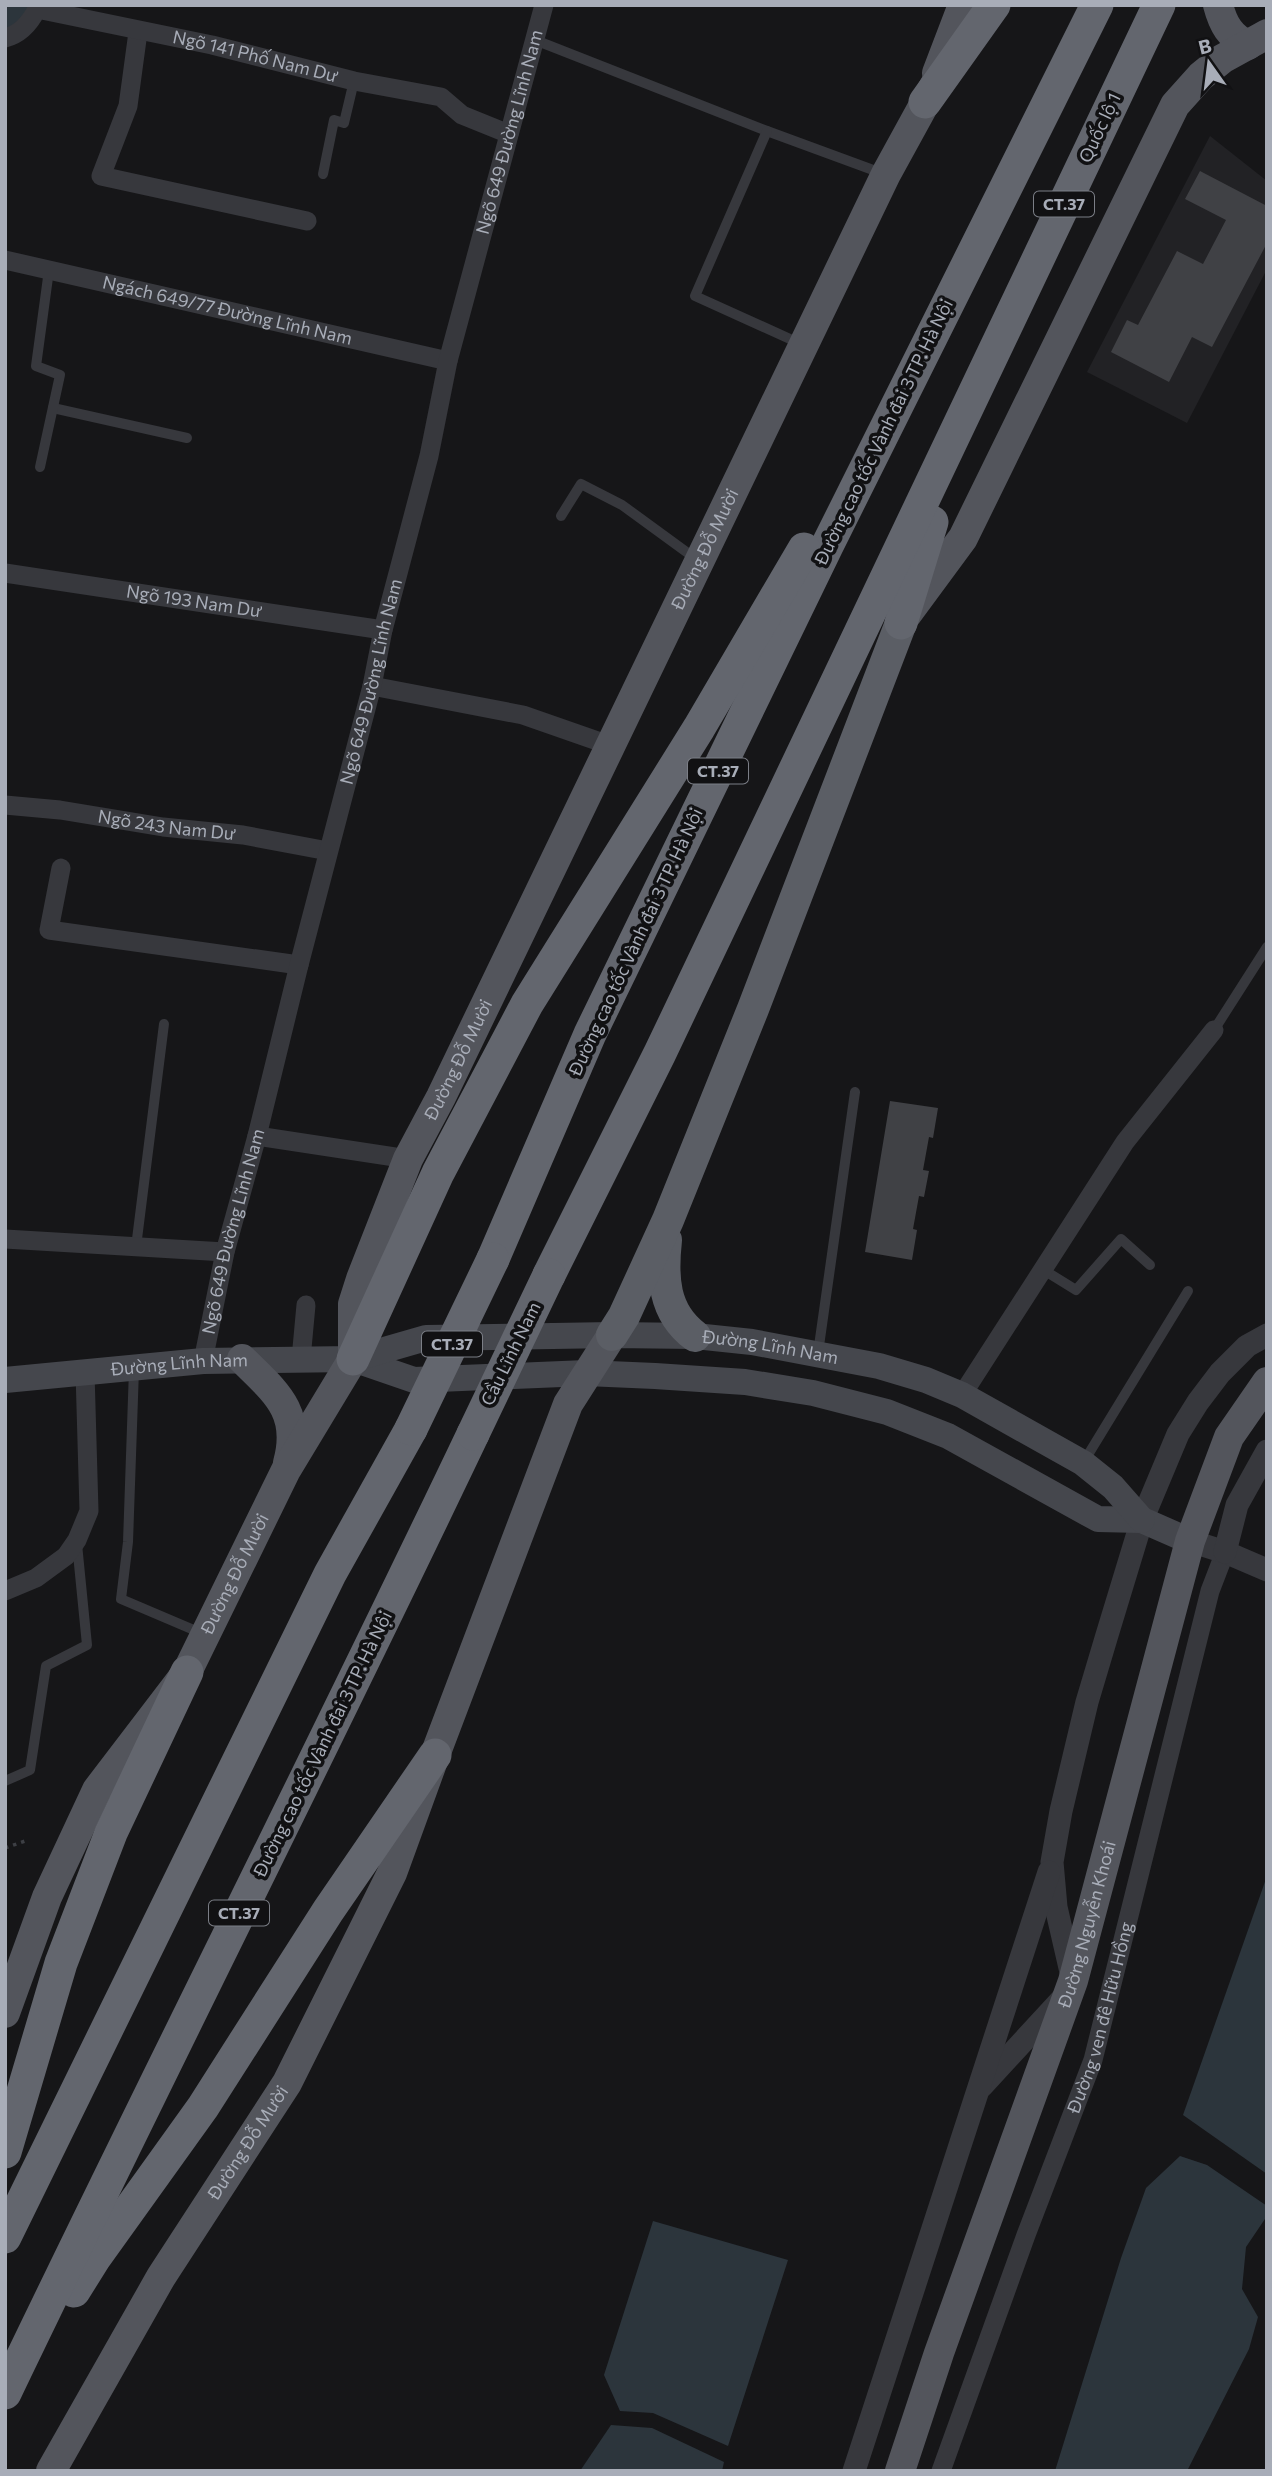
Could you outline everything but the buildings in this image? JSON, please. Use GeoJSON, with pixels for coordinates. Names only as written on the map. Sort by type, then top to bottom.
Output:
{"type":"FeatureCollection","features":[{"type":"Feature","properties":{"kind":"highway"},"geometry":{"type":"LineString","coordinates":[[925,102],[994,5]]}},
{"type":"Feature","properties":{"kind":"highway","name":"CT.37"},"geometry":{"type":"LineString","coordinates":[[955,290],[1097,5]]}},
{"type":"Feature","properties":{"kind":"highway","name":"Quốc lộ 1"},"geometry":{"type":"LineString","coordinates":[[970,403],[1159,5]]}},
{"type":"Feature","properties":{"kind":"highway"},"geometry":{"type":"LineString","coordinates":[[353,1359],[438,1173],[527,1004],[699,729],[955,290]]}},
{"type":"Feature","properties":{"kind":"highway","name":"Đường cao tốc Vành đai 3 TP. Hà Nội"},"geometry":{"type":"LineString","coordinates":[[5,2237],[330,1574],[411,1429],[493,1259],[590,1034],[955,290]]}},
{"type":"Feature","properties":{"kind":"highway"},"geometry":{"type":"LineString","coordinates":[[611,1335],[624,1316],[668,1220],[753,1009],[901,623],[970,403]]}},
{"type":"Feature","properties":{"kind":"highway","name":"Cầu Lĩnh Nam"},"geometry":{"type":"LineString","coordinates":[[473,1434],[666,1040],[970,403]]}},
{"type":"Feature","properties":{"kind":"highway"},"geometry":{"type":"LineString","coordinates":[[668,1220],[664,1278],[666,1295],[677,1319],[695,1336]]}},
{"type":"Feature","properties":{"kind":"highway","name":"Đường cao tốc Vành đai 3 TP. Hà Nội"},"geometry":{"type":"LineString","coordinates":[[5,2393],[473,1434]]}},
{"type":"Feature","properties":{"kind":"highway"},"geometry":{"type":"LineString","coordinates":[[5,2152],[61,1963],[111,1833],[187,1672]]}},
{"type":"Feature","properties":{"kind":"highway"},"geometry":{"type":"LineString","coordinates":[[5,2399],[94,2259],[203,2107],[328,1911],[435,1755]]}},
{"type":"Feature","properties":{"kind":"main road"},"geometry":{"type":"LineString","coordinates":[[925,102],[964,5]]}},
{"type":"Feature","properties":{"kind":"main road"},"geometry":{"type":"LineString","coordinates":[[925,102],[982,5]]}},
{"type":"Feature","properties":{"kind":"main road"},"geometry":{"type":"LineString","coordinates":[[1218,5],[1230,32],[1238,40],[1257,39]]}},
{"type":"Feature","properties":{"kind":"main road"},"geometry":{"type":"LineString","coordinates":[[901,623],[963,538],[1175,105],[1201,76],[1222,59],[1257,39]]}},
{"type":"Feature","properties":{"kind":"main road","name":"Đường Đỗ Mười"},"geometry":{"type":"LineString","coordinates":[[5,2013],[47,1897],[97,1790],[187,1672],[286,1470],[353,1359],[353,1304],[408,1159],[447,1084],[886,174],[925,102]]}},
{"type":"Feature","properties":{"kind":"main road","name":"Đường Đỗ Mười"},"geometry":{"type":"LineString","coordinates":[[51,2471],[161,2277],[286,2083],[392,1873],[568,1404],[611,1335]]}},
{"type":"Feature","properties":{"kind":"main road","name":"Đường Lĩnh Nam"},"geometry":{"type":"LineString","coordinates":[[5,1380],[203,1361],[353,1359],[426,1338],[695,1336],[752,1342],[879,1366],[926,1380],[962,1395],[1083,1463],[1113,1487],[1142,1520]]}},
{"type":"Feature","properties":{"kind":"main road"},"geometry":{"type":"LineString","coordinates":[[242,1359],[268,1383],[284,1404],[293,1446],[286,1470]]}},
{"type":"Feature","properties":{"kind":"main road","name":"Đường Lĩnh Nam"},"geometry":{"type":"LineString","coordinates":[[353,1359],[414,1380],[586,1373],[745,1382],[813,1393],[887,1412],[948,1436],[1098,1519],[1142,1520],[1190,1541]]}},
{"type":"Feature","properties":{"kind":"main road","name":"Đường Nguyễn Khoái"},"geometry":{"type":"LineString","coordinates":[[900,2471],[939,2353],[1070,1987],[1190,1541],[1229,1437],[1267,1382]]}},
{"type":"Feature","properties":{"kind":"street","name":"Ngõ 649 Đường Lĩnh Nam"},"geometry":{"type":"LineString","coordinates":[[203,1361],[225,1251],[372,686],[383,630],[429,456],[449,361],[544,5]]}},
{"type":"Feature","properties":{"kind":"street","name":"Ngõ 141 Phố Nam Dư"},"geometry":{"type":"LineString","coordinates":[[5,38],[23,29],[31,21],[37,7],[138,32],[212,45],[354,81],[441,97],[462,115],[509,134]]}},
{"type":"Feature","properties":{"kind":"street"},"geometry":{"type":"LineString","coordinates":[[138,32],[128,106],[101,176],[307,221]]}},
{"type":"Feature","properties":{"kind":"street","name":"Ngách 649/77 Đường Lĩnh Nam"},"geometry":{"type":"LineString","coordinates":[[5,260],[449,361]]}},
{"type":"Feature","properties":{"kind":"street","name":"Ngõ 193 Nam Dư"},"geometry":{"type":"LineString","coordinates":[[5,573],[383,630]]}},
{"type":"Feature","properties":{"kind":"street"},"geometry":{"type":"LineString","coordinates":[[372,686],[523,715],[609,745]]}},
{"type":"Feature","properties":{"kind":"street","name":"Ngõ 243 Nam Dư"},"geometry":{"type":"LineString","coordinates":[[5,805],[243,835],[328,851]]}},
{"type":"Feature","properties":{"kind":"street"},"geometry":{"type":"LineString","coordinates":[[61,868],[49,930],[299,965]]}},
{"type":"Feature","properties":{"kind":"street"},"geometry":{"type":"LineString","coordinates":[[962,1395],[1125,1142],[1214,1030]]}},
{"type":"Feature","properties":{"kind":"street"},"geometry":{"type":"LineString","coordinates":[[257,1136],[408,1159]]}},
{"type":"Feature","properties":{"kind":"street"},"geometry":{"type":"LineString","coordinates":[[5,1239],[225,1251]]}},
{"type":"Feature","properties":{"kind":"street"},"geometry":{"type":"LineString","coordinates":[[301,1359],[306,1305]]}},
{"type":"Feature","properties":{"kind":"street"},"geometry":{"type":"LineString","coordinates":[[854,2471],[1052,1862],[1061,1811],[1087,1702],[1142,1520],[1178,1434],[1198,1402],[1220,1373],[1247,1346],[1267,1335]]}},
{"type":"Feature","properties":{"kind":"street"},"geometry":{"type":"LineString","coordinates":[[5,1591],[36,1578],[66,1556],[77,1540],[89,1511],[85,1372]]}},
{"type":"Feature","properties":{"kind":"street"},"geometry":{"type":"LineString","coordinates":[[1225,1552],[1237,1504],[1267,1451]]}},
{"type":"Feature","properties":{"kind":"street"},"geometry":{"type":"LineString","coordinates":[[1190,1541],[1267,1570]]}},
{"type":"Feature","properties":{"kind":"street","name":"Đường ven đê Hữu Hồng"},"geometry":{"type":"LineString","coordinates":[[942,2471],[1093,2060],[1193,1655],[1210,1591],[1225,1552]]}},
{"type":"Feature","properties":{"kind":"street"},"geometry":{"type":"LineString","coordinates":[[978,2091],[1070,1987],[1056,1907],[1052,1862]]}},
{"type":"Feature","properties":{"kind":"lane"},"geometry":{"type":"LineString","coordinates":[[535,40],[767,131],[886,174]]}},
{"type":"Feature","properties":{"kind":"lane"},"geometry":{"type":"LineString","coordinates":[[323,174],[334,120],[344,123],[354,81]]}},
{"type":"Feature","properties":{"kind":"lane"},"geometry":{"type":"LineString","coordinates":[[767,131],[695,296],[804,346]]}},
{"type":"Feature","properties":{"kind":"lane"},"geometry":{"type":"LineString","coordinates":[[40,467],[60,375],[36,366],[49,270]]}},
{"type":"Feature","properties":{"kind":"lane"},"geometry":{"type":"LineString","coordinates":[[53,408],[187,438]]}},
{"type":"Feature","properties":{"kind":"lane"},"geometry":{"type":"LineString","coordinates":[[561,516],[581,484],[622,505],[699,561]]}},
{"type":"Feature","properties":{"kind":"lane"},"geometry":{"type":"LineString","coordinates":[[1214,1030],[1267,947]]}},
{"type":"Feature","properties":{"kind":"lane"},"geometry":{"type":"LineString","coordinates":[[136,1247],[164,1024]]}},
{"type":"Feature","properties":{"kind":"lane"},"geometry":{"type":"LineString","coordinates":[[818,1353],[855,1092]]}},
{"type":"Feature","properties":{"kind":"lane"},"geometry":{"type":"LineString","coordinates":[[1042,1269],[1076,1290],[1121,1239],[1150,1265]]}},
{"type":"Feature","properties":{"kind":"lane"},"geometry":{"type":"LineString","coordinates":[[1083,1463],[1188,1291]]}},
{"type":"Feature","properties":{"kind":"lane"},"geometry":{"type":"LineString","coordinates":[[134,1369],[128,1542],[121,1599],[205,1635]]}},
{"type":"Feature","properties":{"kind":"lane"},"geometry":{"type":"LineString","coordinates":[[5,1781],[30,1770],[46,1666],[87,1644],[77,1540]]}},
{"type":"Feature","properties":{"kind":"path"},"geometry":{"type":"LineString","coordinates":[[5,1848],[28,1840]]}},
{"type":"Feature","properties":{"kind":"shaded area"},"geometry":{"type":"Polygon","coordinates":[[[5,5],[30,5],[28,12],[5,32],[5,5]]]}},
{"type":"Feature","properties":{"kind":"shaded area"},"geometry":{"type":"Polygon","coordinates":[[[1210,136],[1267,181],[1267,269],[1187,423],[1087,372],[1210,136]]]}},
{"type":"Feature","properties":{"kind":"shaded area"},"geometry":{"type":"Polygon","coordinates":[[[1267,1876],[1267,2174],[1183,2115],[1267,1876]]]}},
{"type":"Feature","properties":{"kind":"shaded area"},"geometry":{"type":"Polygon","coordinates":[[[1180,2156],[1207,2165],[1267,2206],[1267,2216],[1246,2247],[1242,2289],[1258,2317],[1249,2349],[1187,2471],[1055,2471],[1121,2258],[1146,2188],[1180,2156]]]}},
{"type":"Feature","properties":{"kind":"shaded area"},"geometry":{"type":"Polygon","coordinates":[[[653,2221],[788,2260],[728,2446],[653,2413],[620,2411],[604,2375],[653,2221]]]}},
{"type":"Feature","properties":{"kind":"shaded area"},"geometry":{"type":"Polygon","coordinates":[[[611,2425],[652,2428],[724,2462],[722,2471],[580,2471],[611,2425]]]}}]}
